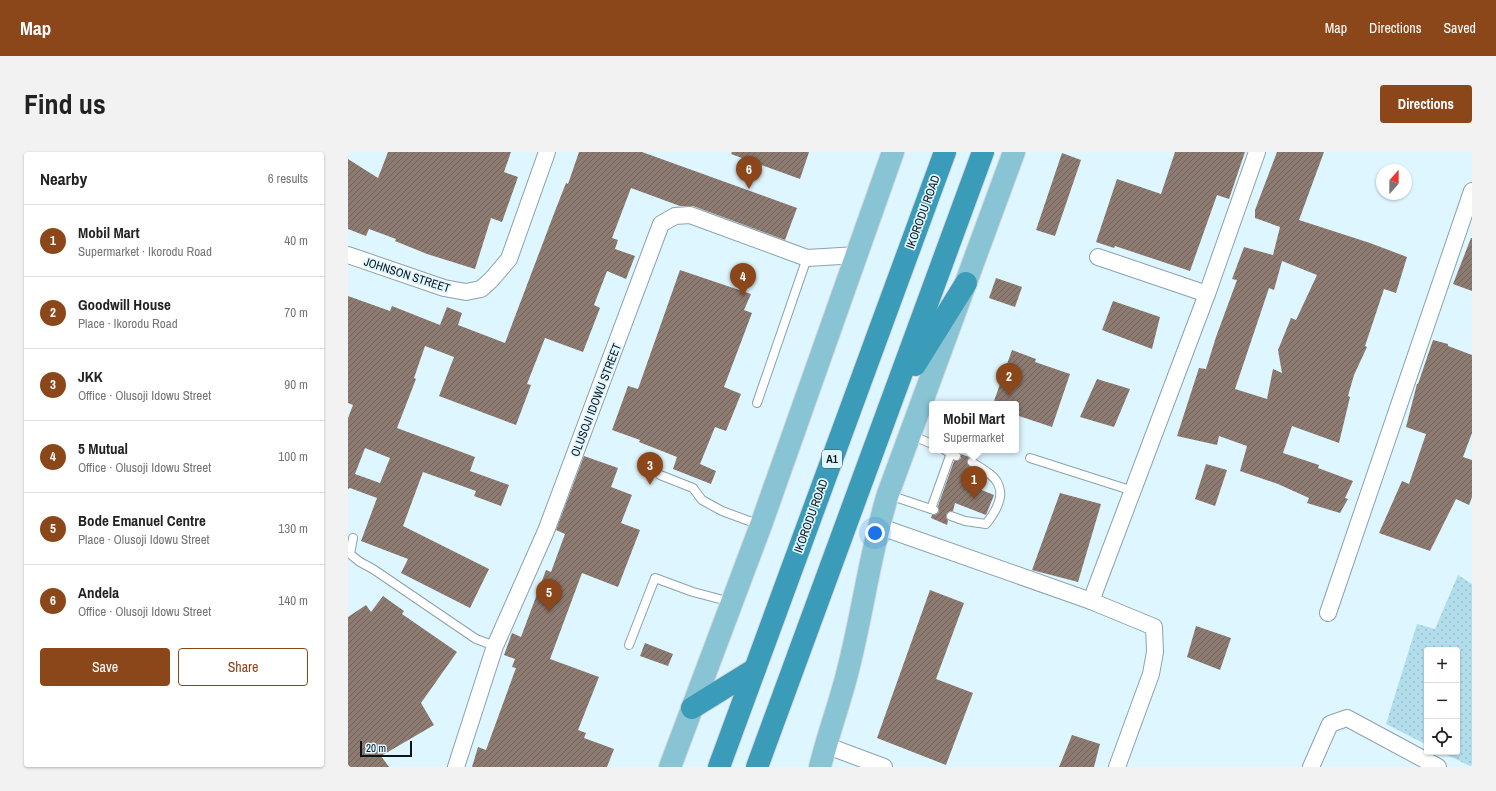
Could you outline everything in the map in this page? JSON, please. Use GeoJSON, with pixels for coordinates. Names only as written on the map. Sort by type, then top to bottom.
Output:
{"type":"FeatureCollection","features":[{"type":"Feature","properties":{"kind":"highway","name":"IKORODU ROAD"},"geometry":{"type":"LineString","coordinates":[[719,767],[945,152]]}},
{"type":"Feature","properties":{"kind":"highway"},"geometry":{"type":"LineString","coordinates":[[757,767],[983,152]]}},
{"type":"Feature","properties":{"kind":"highway"},"geometry":{"type":"LineString","coordinates":[[892,403],[966,282]]}},
{"type":"Feature","properties":{"kind":"highway"},"geometry":{"type":"LineString","coordinates":[[692,708],[755,669]]}},
{"type":"Feature","properties":{"kind":"main road"},"geometry":{"type":"LineString","coordinates":[[670,767],[761,525],[893,152]]}},
{"type":"Feature","properties":{"kind":"main road"},"geometry":{"type":"LineString","coordinates":[[820,767],[848,670],[878,526],[888,494],[1014,152]]}},
{"type":"Feature","properties":{"kind":"street","name":"JOHNSON STREET"},"geometry":{"type":"LineString","coordinates":[[348,255],[444,288],[466,292],[482,289],[509,259],[548,152]]}},
{"type":"Feature","properties":{"kind":"street"},"geometry":{"type":"LineString","coordinates":[[1091,601],[1207,294],[1257,152]]}},
{"type":"Feature","properties":{"kind":"street"},"geometry":{"type":"LineString","coordinates":[[1328,613],[1472,191]]}},
{"type":"Feature","properties":{"kind":"street","name":"OLUSOJI IDOWU STREET"},"geometry":{"type":"LineString","coordinates":[[456,767],[495,646],[546,531],[661,224],[675,216],[690,215],[807,258],[857,255]]}},
{"type":"Feature","properties":{"kind":"street"},"geometry":{"type":"LineString","coordinates":[[1098,257],[1207,294]]}},
{"type":"Feature","properties":{"kind":"street"},"geometry":{"type":"LineString","coordinates":[[878,526],[1091,601],[1154,627],[1155,652],[1151,674],[1117,767]]}},
{"type":"Feature","properties":{"kind":"street"},"geometry":{"type":"LineString","coordinates":[[1311,767],[1330,724],[1347,718],[1438,767]]}},
{"type":"Feature","properties":{"kind":"street"},"geometry":{"type":"LineString","coordinates":[[826,745],[884,767]]}},
{"type":"Feature","properties":{"kind":"lane"},"geometry":{"type":"LineString","coordinates":[[756,403],[807,258]]}},
{"type":"Feature","properties":{"kind":"lane"},"geometry":{"type":"LineString","coordinates":[[911,435],[929,443]]}},
{"type":"Feature","properties":{"kind":"lane"},"geometry":{"type":"LineString","coordinates":[[888,494],[933,509],[951,453]]}},
{"type":"Feature","properties":{"kind":"lane"},"geometry":{"type":"LineString","coordinates":[[1030,458],[1133,491]]}},
{"type":"Feature","properties":{"kind":"lane"},"geometry":{"type":"LineString","coordinates":[[950,516],[965,521],[986,524],[995,512],[1000,494],[998,483],[988,473],[972,462]]}},
{"type":"Feature","properties":{"kind":"lane"},"geometry":{"type":"LineString","coordinates":[[660,475],[692,488],[702,500],[722,511],[761,525]]}},
{"type":"Feature","properties":{"kind":"lane"},"geometry":{"type":"LineString","coordinates":[[353,538],[350,554],[360,562],[373,569],[476,639],[495,646]]}},
{"type":"Feature","properties":{"kind":"lane"},"geometry":{"type":"LineString","coordinates":[[629,645],[655,578],[693,592],[732,603]]}},
{"type":"Feature","properties":{"kind":"shaded area"},"geometry":{"type":"Polygon","coordinates":[[[1458,575],[1472,584],[1472,767],[1447,755],[1460,755],[1460,647],[1424,647],[1424,743],[1386,724],[1417,624],[1435,629],[1458,575]]]}},
{"type":"Feature","properties":{"kind":"building"},"geometry":{"type":"Polygon","coordinates":[[[388,152],[511,152],[504,172],[518,177],[502,222],[491,218],[475,269],[427,254],[395,241],[396,239],[369,229],[366,236],[348,229],[348,159],[378,178],[388,152]]]}},
{"type":"Feature","properties":{"kind":"building"},"geometry":{"type":"Polygon","coordinates":[[[579,152],[642,152],[797,208],[785,240],[693,206],[680,206],[631,188],[612,238],[618,240],[615,249],[635,256],[626,279],[607,271],[594,305],[600,308],[583,352],[545,338],[527,384],[531,385],[516,425],[439,396],[454,357],[425,346],[414,378],[416,379],[397,428],[475,457],[470,471],[509,485],[501,506],[474,496],[476,491],[423,472],[403,526],[489,569],[470,608],[401,573],[408,559],[361,541],[377,498],[350,488],[348,489],[348,418],[353,405],[348,403],[348,296],[390,311],[392,306],[440,325],[447,307],[462,313],[458,325],[505,343],[566,183],[568,184],[579,152]],[[365,448],[355,474],[380,483],[390,458],[365,448]]]}},
{"type":"Feature","properties":{"kind":"building"},"geometry":{"type":"Polygon","coordinates":[[[732,152],[809,152],[800,179],[731,154],[732,152]]]}},
{"type":"Feature","properties":{"kind":"building"},"geometry":{"type":"Polygon","coordinates":[[[1175,152],[1245,152],[1229,199],[1217,195],[1190,271],[1115,246],[1114,248],[1096,242],[1117,179],[1161,194],[1175,152]]]}},
{"type":"Feature","properties":{"kind":"building"},"geometry":{"type":"Polygon","coordinates":[[[1277,152],[1324,152],[1299,220],[1370,243],[1407,257],[1396,293],[1384,289],[1365,346],[1367,347],[1354,375],[1348,396],[1350,397],[1339,443],[1292,426],[1283,453],[1319,465],[1318,468],[1353,481],[1345,498],[1348,499],[1340,513],[1307,503],[1309,498],[1278,484],[1240,471],[1247,446],[1219,436],[1217,445],[1177,436],[1199,368],[1206,369],[1237,280],[1232,279],[1244,247],[1273,255],[1280,227],[1255,218],[1255,210],[1277,152]],[[1282,261],[1274,290],[1269,288],[1235,389],[1267,399],[1273,369],[1282,373],[1278,350],[1291,318],[1296,320],[1317,275],[1282,261]]]}},
{"type":"Feature","properties":{"kind":"building"},"geometry":{"type":"Polygon","coordinates":[[[1062,153],[1081,160],[1055,236],[1036,230],[1062,153]]]}},
{"type":"Feature","properties":{"kind":"building"},"geometry":{"type":"Polygon","coordinates":[[[1472,238],[1472,291],[1453,284],[1472,238]]]}},
{"type":"Feature","properties":{"kind":"building"},"geometry":{"type":"Polygon","coordinates":[[[680,270],[751,294],[744,310],[752,313],[724,387],[741,394],[726,431],[715,427],[700,464],[716,471],[711,484],[673,469],[677,457],[639,442],[640,440],[612,430],[628,386],[638,389],[680,270]]]}},
{"type":"Feature","properties":{"kind":"building"},"geometry":{"type":"Polygon","coordinates":[[[996,278],[1022,287],[1015,307],[989,298],[996,278]]]}},
{"type":"Feature","properties":{"kind":"building"},"geometry":{"type":"Polygon","coordinates":[[[1113,301],[1160,317],[1152,349],[1102,330],[1113,301]]]}},
{"type":"Feature","properties":{"kind":"building"},"geometry":{"type":"Polygon","coordinates":[[[1433,340],[1448,344],[1448,346],[1472,355],[1472,433],[1463,457],[1472,460],[1472,497],[1469,505],[1456,499],[1430,551],[1379,533],[1402,481],[1409,484],[1426,434],[1406,427],[1417,384],[1433,340]]]}},
{"type":"Feature","properties":{"kind":"building"},"geometry":{"type":"Polygon","coordinates":[[[1012,350],[1036,359],[1035,362],[1070,374],[1052,427],[1019,416],[1019,401],[994,401],[1012,350]]]}},
{"type":"Feature","properties":{"kind":"building"},"geometry":{"type":"Polygon","coordinates":[[[1097,379],[1130,389],[1114,427],[1080,417],[1097,379]]]}},
{"type":"Feature","properties":{"kind":"building"},"geometry":{"type":"Polygon","coordinates":[[[961,454],[969,457],[967,462],[970,467],[964,483],[994,495],[986,515],[955,503],[953,511],[946,514],[948,521],[947,525],[931,518],[932,515],[939,512],[938,506],[954,461],[961,458],[961,454]]]}},
{"type":"Feature","properties":{"kind":"building"},"geometry":{"type":"Polygon","coordinates":[[[584,456],[618,468],[611,487],[632,495],[621,523],[640,530],[618,587],[582,573],[550,659],[599,677],[578,730],[586,733],[584,738],[614,749],[607,767],[472,767],[478,747],[486,750],[516,668],[512,667],[515,659],[504,655],[512,633],[521,637],[546,570],[551,572],[565,534],[556,530],[584,456]]]}},
{"type":"Feature","properties":{"kind":"building"},"geometry":{"type":"Polygon","coordinates":[[[1206,464],[1227,470],[1215,506],[1195,499],[1206,464]]]}},
{"type":"Feature","properties":{"kind":"building"},"geometry":{"type":"Polygon","coordinates":[[[1060,493],[1101,504],[1078,582],[1032,570],[1060,493]]]}},
{"type":"Feature","properties":{"kind":"building"},"geometry":{"type":"Polygon","coordinates":[[[930,590],[964,603],[936,679],[973,693],[946,765],[877,738],[930,590]]]}},
{"type":"Feature","properties":{"kind":"building"},"geometry":{"type":"Polygon","coordinates":[[[383,596],[404,611],[402,614],[457,652],[421,703],[434,725],[381,756],[389,767],[348,767],[348,617],[366,605],[371,612],[383,596]]]}},
{"type":"Feature","properties":{"kind":"building"},"geometry":{"type":"Polygon","coordinates":[[[1196,626],[1231,638],[1220,670],[1187,657],[1196,626]]]}},
{"type":"Feature","properties":{"kind":"building"},"geometry":{"type":"Polygon","coordinates":[[[645,643],[673,654],[668,666],[640,656],[645,643]]]}},
{"type":"Feature","properties":{"kind":"building"},"geometry":{"type":"Polygon","coordinates":[[[1072,735],[1100,744],[1094,767],[1059,767],[1072,735]]]}},
{"type":"Feature","properties":{"kind":"place","name":"Andela"},"geometry":{"type":"Point","coordinates":[749,189]}},
{"type":"Feature","properties":{"kind":"place","name":"5 Mutual"},"geometry":{"type":"Point","coordinates":[743,296]}},
{"type":"Feature","properties":{"kind":"place","name":"Goodwill House"},"geometry":{"type":"Point","coordinates":[1009,396]}},
{"type":"Feature","properties":{"kind":"place","name":"JKK"},"geometry":{"type":"Point","coordinates":[650,485]}},
{"type":"Feature","properties":{"kind":"place","name":"Mobil Mart"},"geometry":{"type":"Point","coordinates":[974,499]}},
{"type":"Feature","properties":{"kind":"place","name":"Bode Emanuel Centre"},"geometry":{"type":"Point","coordinates":[549,612]}}]}
